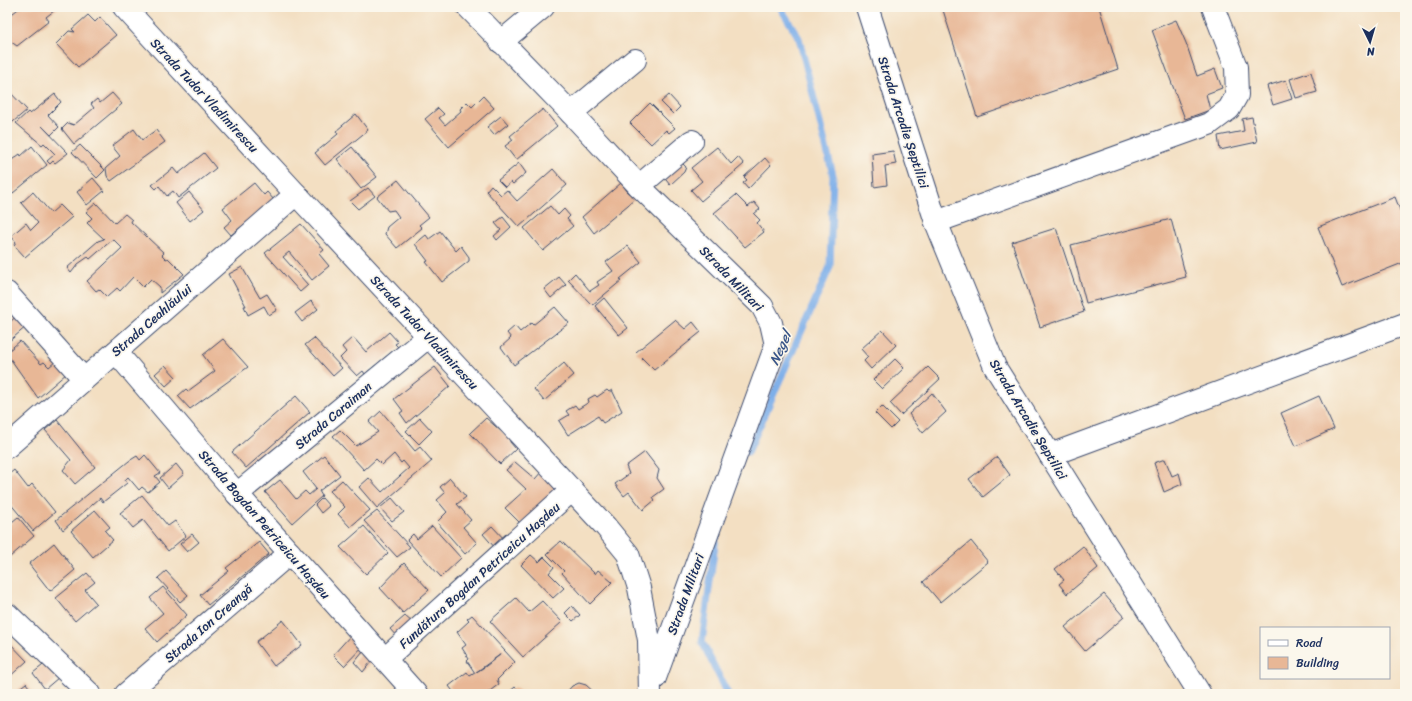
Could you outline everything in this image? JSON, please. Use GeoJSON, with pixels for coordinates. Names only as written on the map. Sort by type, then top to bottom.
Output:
{"type":"FeatureCollection","features":[{"type":"Feature","properties":{"kind":"street","name":"Strada Tudor Vladimirescu"},"geometry":{"type":"LineString","coordinates":[[124,7],[572,490],[606,527],[628,554],[639,588],[649,640],[650,692]]}},
{"type":"Feature","properties":{"kind":"street","name":"Strada Militari"},"geometry":{"type":"LineString","coordinates":[[468,7],[640,186],[762,306],[771,323],[776,345],[650,692]]}},
{"type":"Feature","properties":{"kind":"street"},"geometry":{"type":"LineString","coordinates":[[501,42],[543,7]]}},
{"type":"Feature","properties":{"kind":"street","name":"Strada Arcadie Șeptilici"},"geometry":{"type":"LineString","coordinates":[[867,7],[936,222],[995,367],[1200,694]]}},
{"type":"Feature","properties":{"kind":"street"},"geometry":{"type":"LineString","coordinates":[[936,222],[1209,124],[1229,109],[1237,95],[1236,67],[1213,7]]}},
{"type":"Feature","properties":{"kind":"street"},"geometry":{"type":"LineString","coordinates":[[571,113],[635,60]]}},
{"type":"Feature","properties":{"kind":"street"},"geometry":{"type":"LineString","coordinates":[[640,186],[692,140]]}},
{"type":"Feature","properties":{"kind":"street","name":"Strada Ceahlăului"},"geometry":{"type":"LineString","coordinates":[[7,447],[296,194]]}},
{"type":"Feature","properties":{"kind":"street"},"geometry":{"type":"LineString","coordinates":[[7,293],[84,379]]}},
{"type":"Feature","properties":{"kind":"street"},"geometry":{"type":"LineString","coordinates":[[1050,455],[1405,324]]}},
{"type":"Feature","properties":{"kind":"street","name":"Strada Caraiman"},"geometry":{"type":"LineString","coordinates":[[238,494],[429,336]]}},
{"type":"Feature","properties":{"kind":"street","name":"Strada Bogdan Petriceicu Hașdeu"},"geometry":{"type":"LineString","coordinates":[[116,352],[238,494],[416,694]]}},
{"type":"Feature","properties":{"kind":"street","name":"Fundătura Bogdan Petriceicu Hașdeu"},"geometry":{"type":"LineString","coordinates":[[385,659],[572,490]]}},
{"type":"Feature","properties":{"kind":"street","name":"Strada Ion Creangă"},"geometry":{"type":"LineString","coordinates":[[126,694],[290,553]]}},
{"type":"Feature","properties":{"kind":"street"},"geometry":{"type":"LineString","coordinates":[[7,614],[90,694]]}},
{"type":"Feature","properties":{"kind":"building"},"geometry":{"type":"Polygon","coordinates":[[[21,7],[59,7],[46,17],[49,21],[17,46],[7,39],[7,15],[9,16],[21,7]]]}},
{"type":"Feature","properties":{"kind":"building"},"geometry":{"type":"Polygon","coordinates":[[[942,7],[1099,7],[1118,69],[977,117],[942,7]]]}},
{"type":"Feature","properties":{"kind":"building"},"geometry":{"type":"Polygon","coordinates":[[[88,15],[95,22],[100,17],[116,35],[78,67],[56,44],[69,31],[75,32],[72,29],[88,15]]]}},
{"type":"Feature","properties":{"kind":"building"},"geometry":{"type":"Polygon","coordinates":[[[1176,20],[1186,43],[1197,76],[1215,69],[1222,88],[1206,94],[1210,110],[1185,119],[1152,30],[1176,20]]]}},
{"type":"Feature","properties":{"kind":"building"},"geometry":{"type":"Polygon","coordinates":[[[1311,72],[1317,92],[1296,98],[1290,79],[1311,72]]]}},
{"type":"Feature","properties":{"kind":"building"},"geometry":{"type":"Polygon","coordinates":[[[1286,80],[1292,99],[1273,105],[1267,86],[1286,80]]]}},
{"type":"Feature","properties":{"kind":"building"},"geometry":{"type":"Polygon","coordinates":[[[7,89],[27,110],[7,127],[7,89]]]}},
{"type":"Feature","properties":{"kind":"building"},"geometry":{"type":"Polygon","coordinates":[[[112,93],[122,104],[74,144],[62,129],[68,123],[74,125],[94,108],[91,104],[97,99],[100,103],[112,93]]]}},
{"type":"Feature","properties":{"kind":"building"},"geometry":{"type":"Polygon","coordinates":[[[55,94],[61,102],[48,115],[59,127],[51,135],[42,126],[68,153],[55,163],[53,161],[50,164],[47,161],[55,154],[44,143],[42,145],[16,123],[28,112],[30,114],[55,94]]]}},
{"type":"Feature","properties":{"kind":"building"},"geometry":{"type":"Polygon","coordinates":[[[669,95],[680,107],[673,114],[661,102],[669,95]]]}},
{"type":"Feature","properties":{"kind":"building"},"geometry":{"type":"Polygon","coordinates":[[[483,96],[494,108],[449,147],[425,119],[438,108],[444,114],[439,118],[445,125],[461,111],[460,109],[467,102],[472,107],[483,96]]]}},
{"type":"Feature","properties":{"kind":"building"},"geometry":{"type":"Polygon","coordinates":[[[650,103],[675,128],[669,133],[666,130],[651,144],[630,123],[650,103]]]}},
{"type":"Feature","properties":{"kind":"building"},"geometry":{"type":"Polygon","coordinates":[[[543,109],[557,126],[516,160],[505,146],[513,140],[510,136],[543,109]]]}},
{"type":"Feature","properties":{"kind":"building"},"geometry":{"type":"Polygon","coordinates":[[[356,114],[368,130],[325,165],[315,153],[338,134],[336,131],[356,114]]]}},
{"type":"Feature","properties":{"kind":"building"},"geometry":{"type":"Polygon","coordinates":[[[501,116],[508,124],[494,135],[487,127],[501,116]]]}},
{"type":"Feature","properties":{"kind":"building"},"geometry":{"type":"Polygon","coordinates":[[[1252,117],[1257,142],[1220,150],[1218,136],[1244,131],[1242,119],[1252,117]]]}},
{"type":"Feature","properties":{"kind":"building"},"geometry":{"type":"Polygon","coordinates":[[[134,129],[142,140],[156,130],[165,142],[111,181],[107,176],[106,168],[120,156],[112,146],[134,129]]]}},
{"type":"Feature","properties":{"kind":"building"},"geometry":{"type":"Polygon","coordinates":[[[80,145],[105,170],[97,178],[72,152],[80,145]]]}},
{"type":"Feature","properties":{"kind":"building"},"geometry":{"type":"Polygon","coordinates":[[[32,146],[47,165],[7,198],[7,170],[12,165],[9,162],[20,154],[21,156],[32,146]]]}},
{"type":"Feature","properties":{"kind":"building"},"geometry":{"type":"Polygon","coordinates":[[[352,147],[377,177],[361,189],[337,159],[352,147]]]}},
{"type":"Feature","properties":{"kind":"building"},"geometry":{"type":"Polygon","coordinates":[[[717,147],[731,164],[738,157],[744,164],[701,201],[691,190],[702,181],[691,168],[717,147]]]}},
{"type":"Feature","properties":{"kind":"building"},"geometry":{"type":"Polygon","coordinates":[[[893,151],[896,164],[885,166],[887,185],[874,187],[872,154],[893,151]]]}},
{"type":"Feature","properties":{"kind":"building"},"geometry":{"type":"Polygon","coordinates":[[[204,153],[216,168],[178,198],[173,191],[167,196],[159,186],[156,189],[152,185],[173,168],[178,174],[204,153]]]}},
{"type":"Feature","properties":{"kind":"building"},"geometry":{"type":"Polygon","coordinates":[[[765,158],[771,165],[748,189],[743,183],[747,180],[744,177],[765,158]]]}},
{"type":"Feature","properties":{"kind":"building"},"geometry":{"type":"Polygon","coordinates":[[[679,160],[686,167],[684,172],[670,185],[662,175],[679,160]]]}},
{"type":"Feature","properties":{"kind":"building"},"geometry":{"type":"Polygon","coordinates":[[[519,163],[526,173],[513,184],[511,182],[505,187],[498,180],[519,163]]]}},
{"type":"Feature","properties":{"kind":"building"},"geometry":{"type":"Polygon","coordinates":[[[553,169],[567,185],[519,227],[486,191],[491,185],[501,195],[507,190],[517,201],[553,169]]]}},
{"type":"Feature","properties":{"kind":"building"},"geometry":{"type":"Polygon","coordinates":[[[93,178],[104,191],[87,205],[77,192],[93,178]]]}},
{"type":"Feature","properties":{"kind":"building"},"geometry":{"type":"Polygon","coordinates":[[[398,180],[429,217],[419,225],[422,228],[397,248],[385,234],[387,227],[399,217],[394,210],[388,211],[377,197],[398,180]]]}},
{"type":"Feature","properties":{"kind":"building"},"geometry":{"type":"Polygon","coordinates":[[[254,183],[264,195],[267,192],[274,200],[231,235],[224,227],[232,220],[223,208],[254,183]]]}},
{"type":"Feature","properties":{"kind":"building"},"geometry":{"type":"Polygon","coordinates":[[[621,183],[634,200],[594,233],[582,217],[621,183]]]}},
{"type":"Feature","properties":{"kind":"building"},"geometry":{"type":"Polygon","coordinates":[[[368,188],[375,196],[358,209],[350,201],[368,188]]]}},
{"type":"Feature","properties":{"kind":"building"},"geometry":{"type":"Polygon","coordinates":[[[33,192],[51,213],[60,205],[72,217],[25,257],[14,245],[16,242],[11,236],[26,223],[31,230],[38,223],[21,203],[33,192]]]}},
{"type":"Feature","properties":{"kind":"building"},"geometry":{"type":"Polygon","coordinates":[[[189,192],[204,210],[190,221],[176,203],[189,192]]]}},
{"type":"Feature","properties":{"kind":"building"},"geometry":{"type":"Polygon","coordinates":[[[736,195],[748,207],[754,202],[760,209],[754,214],[760,220],[757,223],[764,232],[745,247],[714,213],[736,195]]]}},
{"type":"Feature","properties":{"kind":"building"},"geometry":{"type":"Polygon","coordinates":[[[1395,197],[1405,223],[1405,262],[1342,287],[1318,227],[1395,197]]]}},
{"type":"Feature","properties":{"kind":"building"},"geometry":{"type":"Polygon","coordinates":[[[96,203],[115,223],[125,214],[132,220],[131,222],[164,253],[162,255],[166,259],[168,258],[184,274],[160,293],[160,287],[151,279],[143,287],[133,277],[120,291],[117,288],[107,297],[99,289],[96,291],[87,281],[122,248],[113,239],[90,259],[88,257],[78,264],[71,273],[67,268],[98,241],[104,239],[87,223],[92,218],[86,212],[96,203]]]}},
{"type":"Feature","properties":{"kind":"building"},"geometry":{"type":"Polygon","coordinates":[[[550,206],[558,215],[564,209],[570,216],[567,219],[573,226],[543,251],[524,228],[550,206]]]}},
{"type":"Feature","properties":{"kind":"building"},"geometry":{"type":"Polygon","coordinates":[[[503,217],[511,227],[497,240],[494,236],[501,230],[495,223],[503,217]]]}},
{"type":"Feature","properties":{"kind":"building"},"geometry":{"type":"Polygon","coordinates":[[[1171,219],[1186,277],[1086,303],[1071,245],[1171,219]]]}},
{"type":"Feature","properties":{"kind":"building"},"geometry":{"type":"Polygon","coordinates":[[[301,224],[324,250],[319,254],[329,266],[312,280],[289,252],[283,257],[308,285],[300,292],[265,253],[301,224]]]}},
{"type":"Feature","properties":{"kind":"building"},"geometry":{"type":"Polygon","coordinates":[[[1056,228],[1084,312],[1040,327],[1012,242],[1056,228]]]}},
{"type":"Feature","properties":{"kind":"building"},"geometry":{"type":"Polygon","coordinates":[[[440,231],[456,251],[461,246],[469,257],[469,261],[442,282],[426,262],[428,261],[415,244],[426,235],[429,239],[440,231]]]}},
{"type":"Feature","properties":{"kind":"building"},"geometry":{"type":"Polygon","coordinates":[[[628,246],[641,262],[592,305],[568,280],[575,273],[590,291],[599,285],[597,282],[613,271],[606,262],[628,246]]]}},
{"type":"Feature","properties":{"kind":"building"},"geometry":{"type":"Polygon","coordinates":[[[242,267],[260,298],[267,294],[277,310],[269,315],[264,306],[248,315],[244,306],[246,306],[229,274],[242,267]]]}},
{"type":"Feature","properties":{"kind":"building"},"geometry":{"type":"Polygon","coordinates":[[[559,277],[566,285],[551,298],[544,289],[559,277]]]}},
{"type":"Feature","properties":{"kind":"building"},"geometry":{"type":"Polygon","coordinates":[[[604,298],[628,328],[619,335],[595,306],[604,298]]]}},
{"type":"Feature","properties":{"kind":"building"},"geometry":{"type":"Polygon","coordinates":[[[311,301],[318,309],[302,322],[295,313],[311,301]]]}},
{"type":"Feature","properties":{"kind":"building"},"geometry":{"type":"Polygon","coordinates":[[[555,307],[569,323],[514,365],[501,347],[511,338],[507,333],[515,326],[520,332],[531,323],[533,325],[555,307]]]}},
{"type":"Feature","properties":{"kind":"building"},"geometry":{"type":"Polygon","coordinates":[[[18,315],[27,326],[7,343],[7,317],[11,321],[18,315]]]}},
{"type":"Feature","properties":{"kind":"building"},"geometry":{"type":"Polygon","coordinates":[[[675,320],[685,329],[693,322],[701,332],[654,370],[636,352],[675,320]]]}},
{"type":"Feature","properties":{"kind":"building"},"geometry":{"type":"Polygon","coordinates":[[[882,330],[896,345],[871,369],[864,361],[868,357],[861,349],[882,330]]]}},
{"type":"Feature","properties":{"kind":"building"},"geometry":{"type":"Polygon","coordinates":[[[389,332],[398,342],[395,344],[398,347],[365,374],[363,371],[357,376],[340,358],[346,352],[342,347],[353,337],[366,352],[389,332]]]}},
{"type":"Feature","properties":{"kind":"building"},"geometry":{"type":"Polygon","coordinates":[[[314,338],[342,368],[333,376],[305,345],[314,338]]]}},
{"type":"Feature","properties":{"kind":"building"},"geometry":{"type":"Polygon","coordinates":[[[223,339],[248,367],[190,409],[178,396],[186,389],[188,391],[215,371],[203,355],[223,339]]]}},
{"type":"Feature","properties":{"kind":"building"},"geometry":{"type":"Polygon","coordinates":[[[20,341],[41,364],[44,362],[49,367],[56,361],[67,373],[38,398],[7,354],[7,352],[20,341]]]}},
{"type":"Feature","properties":{"kind":"building"},"geometry":{"type":"Polygon","coordinates":[[[895,359],[904,368],[882,389],[873,380],[895,359]]]}},
{"type":"Feature","properties":{"kind":"building"},"geometry":{"type":"Polygon","coordinates":[[[564,363],[574,375],[544,401],[534,389],[564,363]]]}},
{"type":"Feature","properties":{"kind":"building"},"geometry":{"type":"Polygon","coordinates":[[[165,365],[176,377],[166,386],[155,374],[165,365]]]}},
{"type":"Feature","properties":{"kind":"building"},"geometry":{"type":"Polygon","coordinates":[[[435,367],[450,386],[407,423],[400,413],[403,411],[394,399],[435,367]]]}},
{"type":"Feature","properties":{"kind":"building"},"geometry":{"type":"Polygon","coordinates":[[[928,367],[940,379],[901,415],[890,403],[928,367]]]}},
{"type":"Feature","properties":{"kind":"building"},"geometry":{"type":"Polygon","coordinates":[[[607,390],[609,392],[612,390],[622,411],[603,423],[598,416],[568,435],[559,421],[569,415],[566,411],[575,405],[578,409],[589,402],[588,399],[595,395],[597,397],[607,390]]]}},
{"type":"Feature","properties":{"kind":"building"},"geometry":{"type":"Polygon","coordinates":[[[932,393],[946,412],[923,433],[909,414],[932,393]]]}},
{"type":"Feature","properties":{"kind":"building"},"geometry":{"type":"Polygon","coordinates":[[[296,396],[310,412],[246,468],[232,452],[296,396]]]}},
{"type":"Feature","properties":{"kind":"building"},"geometry":{"type":"Polygon","coordinates":[[[1319,396],[1334,429],[1296,446],[1281,413],[1319,396]]]}},
{"type":"Feature","properties":{"kind":"building"},"geometry":{"type":"Polygon","coordinates":[[[882,406],[898,422],[891,429],[875,413],[882,406]]]}},
{"type":"Feature","properties":{"kind":"building"},"geometry":{"type":"Polygon","coordinates":[[[381,411],[415,451],[420,447],[432,461],[377,508],[359,487],[369,478],[382,492],[409,468],[403,461],[401,463],[394,454],[382,465],[376,459],[364,470],[333,436],[340,430],[356,446],[378,432],[369,422],[381,411]]]}},
{"type":"Feature","properties":{"kind":"building"},"geometry":{"type":"Polygon","coordinates":[[[420,418],[432,431],[419,444],[406,431],[420,418]]]}},
{"type":"Feature","properties":{"kind":"building"},"geometry":{"type":"Polygon","coordinates":[[[486,418],[510,439],[510,442],[516,449],[500,464],[470,433],[486,418]]]}},
{"type":"Feature","properties":{"kind":"building"},"geometry":{"type":"Polygon","coordinates":[[[57,420],[95,467],[75,484],[63,470],[71,460],[45,430],[57,420]]]}},
{"type":"Feature","properties":{"kind":"building"},"geometry":{"type":"Polygon","coordinates":[[[645,452],[659,470],[657,478],[664,489],[653,497],[655,500],[643,510],[629,492],[624,496],[615,484],[629,474],[626,466],[645,452]]]}},
{"type":"Feature","properties":{"kind":"building"},"geometry":{"type":"Polygon","coordinates":[[[145,455],[160,473],[155,476],[160,482],[148,492],[142,487],[139,490],[128,477],[125,480],[127,483],[103,502],[100,498],[63,530],[56,520],[129,461],[137,456],[140,460],[145,455]]]}},
{"type":"Feature","properties":{"kind":"building"},"geometry":{"type":"Polygon","coordinates":[[[324,455],[340,475],[319,491],[322,496],[292,523],[265,492],[280,480],[296,499],[305,491],[309,495],[316,489],[303,472],[324,455]]]}},
{"type":"Feature","properties":{"kind":"building"},"geometry":{"type":"Polygon","coordinates":[[[997,457],[1010,475],[983,497],[969,479],[997,457]]]}},
{"type":"Feature","properties":{"kind":"building"},"geometry":{"type":"Polygon","coordinates":[[[1165,459],[1172,476],[1179,473],[1182,484],[1164,492],[1154,463],[1165,459]]]}},
{"type":"Feature","properties":{"kind":"building"},"geometry":{"type":"Polygon","coordinates":[[[515,462],[535,479],[542,471],[563,493],[521,524],[505,508],[526,489],[506,470],[515,462]]]}},
{"type":"Feature","properties":{"kind":"building"},"geometry":{"type":"Polygon","coordinates":[[[176,464],[184,474],[168,488],[160,478],[176,464]]]}},
{"type":"Feature","properties":{"kind":"building"},"geometry":{"type":"Polygon","coordinates":[[[14,470],[28,488],[32,484],[55,512],[33,531],[9,502],[7,504],[7,476],[14,470]]]}},
{"type":"Feature","properties":{"kind":"building"},"geometry":{"type":"Polygon","coordinates":[[[450,478],[466,497],[457,504],[471,520],[463,527],[477,543],[465,554],[437,522],[447,512],[437,500],[445,493],[440,487],[450,478]]]}},
{"type":"Feature","properties":{"kind":"building"},"geometry":{"type":"Polygon","coordinates":[[[342,480],[370,510],[350,527],[338,514],[345,507],[330,491],[342,480]]]}},
{"type":"Feature","properties":{"kind":"building"},"geometry":{"type":"Polygon","coordinates":[[[142,495],[168,526],[175,521],[186,536],[168,551],[143,520],[133,528],[120,513],[142,495]]]}},
{"type":"Feature","properties":{"kind":"building"},"geometry":{"type":"Polygon","coordinates":[[[322,498],[329,506],[321,513],[315,505],[322,498]]]}},
{"type":"Feature","properties":{"kind":"building"},"geometry":{"type":"Polygon","coordinates":[[[392,498],[404,512],[392,521],[380,508],[392,498]]]}},
{"type":"Feature","properties":{"kind":"building"},"geometry":{"type":"Polygon","coordinates":[[[95,510],[110,527],[105,531],[113,540],[93,557],[71,531],[95,510]]]}},
{"type":"Feature","properties":{"kind":"building"},"geometry":{"type":"Polygon","coordinates":[[[377,511],[410,547],[397,557],[364,521],[377,511]]]}},
{"type":"Feature","properties":{"kind":"building"},"geometry":{"type":"Polygon","coordinates":[[[18,517],[34,536],[10,557],[7,553],[7,526],[18,517]]]}},
{"type":"Feature","properties":{"kind":"building"},"geometry":{"type":"Polygon","coordinates":[[[364,526],[388,553],[366,574],[340,547],[364,526]]]}},
{"type":"Feature","properties":{"kind":"building"},"geometry":{"type":"Polygon","coordinates":[[[432,526],[461,558],[441,577],[407,540],[413,534],[417,539],[432,526]]]}},
{"type":"Feature","properties":{"kind":"building"},"geometry":{"type":"Polygon","coordinates":[[[492,526],[506,541],[496,549],[483,534],[492,526]]]}},
{"type":"Feature","properties":{"kind":"building"},"geometry":{"type":"Polygon","coordinates":[[[192,534],[199,542],[187,552],[180,544],[192,534]]]}},
{"type":"Feature","properties":{"kind":"building"},"geometry":{"type":"Polygon","coordinates":[[[561,541],[595,574],[598,570],[612,582],[590,604],[562,573],[564,571],[547,554],[561,541]]]}},
{"type":"Feature","properties":{"kind":"building"},"geometry":{"type":"Polygon","coordinates":[[[971,541],[988,562],[940,602],[923,582],[971,541]]]}},
{"type":"Feature","properties":{"kind":"building"},"geometry":{"type":"Polygon","coordinates":[[[259,542],[269,554],[208,605],[200,595],[229,571],[226,568],[259,542]]]}},
{"type":"Feature","properties":{"kind":"building"},"geometry":{"type":"Polygon","coordinates":[[[54,543],[75,570],[50,591],[29,564],[54,543]]]}},
{"type":"Feature","properties":{"kind":"building"},"geometry":{"type":"Polygon","coordinates":[[[1083,546],[1098,568],[1067,594],[1059,584],[1064,580],[1055,569],[1083,546]]]}},
{"type":"Feature","properties":{"kind":"building"},"geometry":{"type":"Polygon","coordinates":[[[531,555],[539,562],[544,557],[554,567],[549,573],[564,588],[553,598],[521,565],[531,555]]]}},
{"type":"Feature","properties":{"kind":"building"},"geometry":{"type":"Polygon","coordinates":[[[404,563],[429,590],[403,613],[380,588],[404,563]]]}},
{"type":"Feature","properties":{"kind":"building"},"geometry":{"type":"Polygon","coordinates":[[[166,571],[188,595],[180,602],[158,578],[166,571]]]}},
{"type":"Feature","properties":{"kind":"building"},"geometry":{"type":"Polygon","coordinates":[[[87,573],[95,582],[85,590],[96,603],[75,621],[56,598],[87,573]]]}},
{"type":"Feature","properties":{"kind":"building"},"geometry":{"type":"Polygon","coordinates":[[[163,587],[187,615],[157,642],[145,628],[163,613],[150,598],[163,587]]]}},
{"type":"Feature","properties":{"kind":"building"},"geometry":{"type":"Polygon","coordinates":[[[1104,594],[1124,617],[1085,651],[1065,627],[1104,594]]]}},
{"type":"Feature","properties":{"kind":"building"},"geometry":{"type":"Polygon","coordinates":[[[516,598],[529,612],[542,601],[562,622],[523,657],[490,621],[516,598]]]}},
{"type":"Feature","properties":{"kind":"building"},"geometry":{"type":"Polygon","coordinates":[[[572,606],[580,615],[573,621],[565,613],[572,606]]]}},
{"type":"Feature","properties":{"kind":"building"},"geometry":{"type":"Polygon","coordinates":[[[472,615],[515,662],[497,680],[499,684],[486,694],[455,694],[449,686],[467,672],[470,676],[475,673],[467,661],[469,659],[462,648],[466,645],[457,632],[469,621],[467,619],[472,615]],[[501,654],[476,672],[486,666],[501,654]]]}},
{"type":"Feature","properties":{"kind":"building"},"geometry":{"type":"Polygon","coordinates":[[[405,616],[413,623],[397,637],[390,629],[405,616]]]}},
{"type":"Feature","properties":{"kind":"building"},"geometry":{"type":"Polygon","coordinates":[[[283,620],[302,645],[274,666],[256,642],[283,620]]]}},
{"type":"Feature","properties":{"kind":"building"},"geometry":{"type":"Polygon","coordinates":[[[351,635],[367,642],[344,666],[333,655],[351,635]]]}},
{"type":"Feature","properties":{"kind":"building"},"geometry":{"type":"Polygon","coordinates":[[[7,640],[27,661],[7,679],[7,640]]]}},
{"type":"Feature","properties":{"kind":"building"},"geometry":{"type":"Polygon","coordinates":[[[368,645],[377,654],[363,672],[354,662],[368,645]]]}},
{"type":"Feature","properties":{"kind":"building"},"geometry":{"type":"Polygon","coordinates":[[[52,658],[65,672],[45,689],[33,673],[52,658]]]}},
{"type":"Feature","properties":{"kind":"building"},"geometry":{"type":"Polygon","coordinates":[[[26,683],[34,694],[13,693],[26,683]]]}},
{"type":"Feature","properties":{"kind":"building"},"geometry":{"type":"Polygon","coordinates":[[[579,683],[586,685],[596,694],[565,694],[572,686],[579,683]]]}},
{"type":"Feature","properties":{"kind":"building"},"geometry":{"type":"Polygon","coordinates":[[[515,687],[522,694],[507,694],[515,687]]]}},
{"type":"Feature","properties":{"kind":"waterway","name":"Negel"},"geometry":{"type":"LineString","coordinates":[[748,452],[830,267],[833,175],[799,38],[780,7]]}},
{"type":"Feature","properties":{"kind":"waterway","name":"Negel"},"geometry":{"type":"LineString","coordinates":[[716,536],[702,642],[728,694]]}}]}
